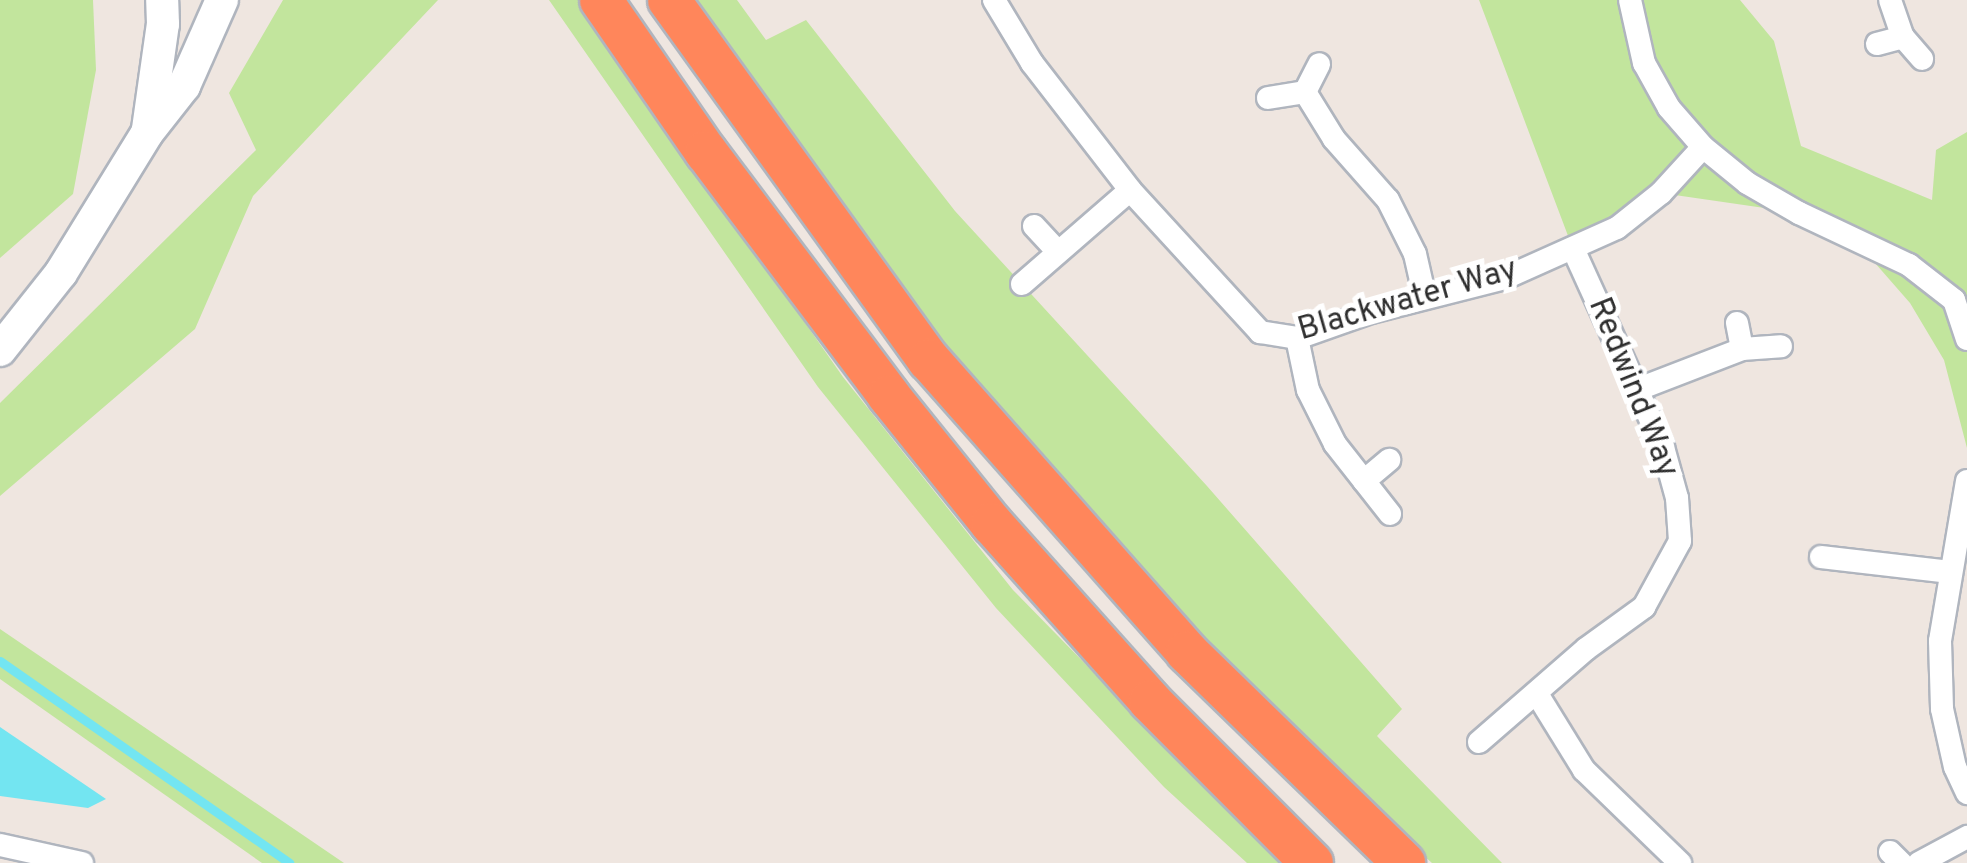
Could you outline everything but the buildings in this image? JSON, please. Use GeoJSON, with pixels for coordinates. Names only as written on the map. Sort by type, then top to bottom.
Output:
{"type":"FeatureCollection","features":[{"type":"Feature","properties":{"kind":"highway"},"geometry":{"type":"LineString","coordinates":[[601,0],[740,198],[992,524],[1150,701],[1312,863]]}},
{"type":"Feature","properties":{"kind":"highway"},"geometry":{"type":"LineString","coordinates":[[670,0],[929,360],[1187,652],[1404,863]]}},
{"type":"Feature","properties":{"kind":"main road"},"geometry":{"type":"LineString","coordinates":[[147,133],[163,24],[162,0]]}},
{"type":"Feature","properties":{"kind":"main road"},"geometry":{"type":"LineString","coordinates":[[0,350],[62,273],[147,133],[184,86],[222,0]]}},
{"type":"Feature","properties":{"kind":"street","name":"Blackwater Way"},"geometry":{"type":"LineString","coordinates":[[994,0],[1032,63],[1130,190],[1260,332],[1296,338],[1505,278],[1616,228],[1646,205],[1703,147]]}},
{"type":"Feature","properties":{"kind":"street"},"geometry":{"type":"LineString","coordinates":[[1630,0],[1644,63],[1669,108],[1703,147],[1747,183],[1799,213],[1909,265],[1954,300],[1967,339]]}},
{"type":"Feature","properties":{"kind":"street"},"geometry":{"type":"LineString","coordinates":[[1890,0],[1904,37],[1922,59]]}},
{"type":"Feature","properties":{"kind":"street"},"geometry":{"type":"LineString","coordinates":[[1877,44],[1904,37]]}},
{"type":"Feature","properties":{"kind":"street"},"geometry":{"type":"LineString","coordinates":[[1305,92],[1319,64]]}},
{"type":"Feature","properties":{"kind":"street"},"geometry":{"type":"LineString","coordinates":[[1268,98],[1305,92]]}},
{"type":"Feature","properties":{"kind":"street"},"geometry":{"type":"LineString","coordinates":[[1305,92],[1334,139],[1388,200],[1414,254],[1425,298]]}},
{"type":"Feature","properties":{"kind":"street"},"geometry":{"type":"LineString","coordinates":[[1022,284],[1056,250],[1130,190]]}},
{"type":"Feature","properties":{"kind":"street"},"geometry":{"type":"LineString","coordinates":[[1034,226],[1056,250]]}},
{"type":"Feature","properties":{"kind":"street","name":"Redwind Way"},"geometry":{"type":"LineString","coordinates":[[1479,742],[1586,649],[1644,607],[1680,542],[1677,498],[1663,446],[1573,249]]}},
{"type":"Feature","properties":{"kind":"street"},"geometry":{"type":"LineString","coordinates":[[1736,324],[1742,349]]}},
{"type":"Feature","properties":{"kind":"street"},"geometry":{"type":"LineString","coordinates":[[1296,338],[1308,390],[1335,444],[1390,514]]}},
{"type":"Feature","properties":{"kind":"street"},"geometry":{"type":"LineString","coordinates":[[1636,390],[1742,349],[1781,346]]}},
{"type":"Feature","properties":{"kind":"street"},"geometry":{"type":"LineString","coordinates":[[1364,481],[1388,460]]}},
{"type":"Feature","properties":{"kind":"street"},"geometry":{"type":"LineString","coordinates":[[1967,481],[1940,641],[1942,710],[1955,767],[1967,793]]}},
{"type":"Feature","properties":{"kind":"street"},"geometry":{"type":"LineString","coordinates":[[1822,557],[1950,572]]}},
{"type":"Feature","properties":{"kind":"street"},"geometry":{"type":"LineString","coordinates":[[1536,694],[1584,770],[1685,857]]}},
{"type":"Feature","properties":{"kind":"street"},"geometry":{"type":"LineString","coordinates":[[1942,710],[1967,704]]}},
{"type":"Feature","properties":{"kind":"street"},"geometry":{"type":"LineString","coordinates":[[1919,863],[1967,837]]}},
{"type":"Feature","properties":{"kind":"street"},"geometry":{"type":"LineString","coordinates":[[0,845],[82,863]]}},
{"type":"Feature","properties":{"kind":"green space"},"geometry":{"type":"Polygon","coordinates":[[[0,0],[93,0],[96,70],[73,194],[0,258],[0,0]]]}},
{"type":"Feature","properties":{"kind":"green space"},"geometry":{"type":"Polygon","coordinates":[[[283,0],[438,0],[253,196],[195,329],[0,496],[0,403],[256,150],[229,93],[283,0]]]}},
{"type":"Feature","properties":{"kind":"green space"},"geometry":{"type":"Polygon","coordinates":[[[549,0],[579,0],[843,377],[1013,590],[1280,863],[1247,863],[1164,787],[996,608],[818,387],[549,0]]]}},
{"type":"Feature","properties":{"kind":"green space"},"geometry":{"type":"Polygon","coordinates":[[[697,0],[737,0],[766,40],[806,20],[955,211],[1207,486],[1402,709],[1377,736],[1502,863],[1432,863],[1325,767],[1105,542],[934,331],[697,0]]]}},
{"type":"Feature","properties":{"kind":"green space"},"geometry":{"type":"Polygon","coordinates":[[[1479,0],[1740,0],[1774,41],[1801,146],[1932,200],[1936,150],[1967,132],[1967,448],[1944,360],[1910,303],[1854,239],[1799,213],[1661,193],[1573,249],[1479,0]]]}},
{"type":"Feature","properties":{"kind":"green space"},"geometry":{"type":"Polygon","coordinates":[[[0,629],[344,863],[262,863],[0,679],[0,629]]]}},
{"type":"Feature","properties":{"kind":"water"},"geometry":{"type":"Polygon","coordinates":[[[0,727],[106,799],[88,808],[0,796],[0,727]]]}},
{"type":"Feature","properties":{"kind":"waterway"},"geometry":{"type":"LineString","coordinates":[[0,661],[290,863]]}}]}
